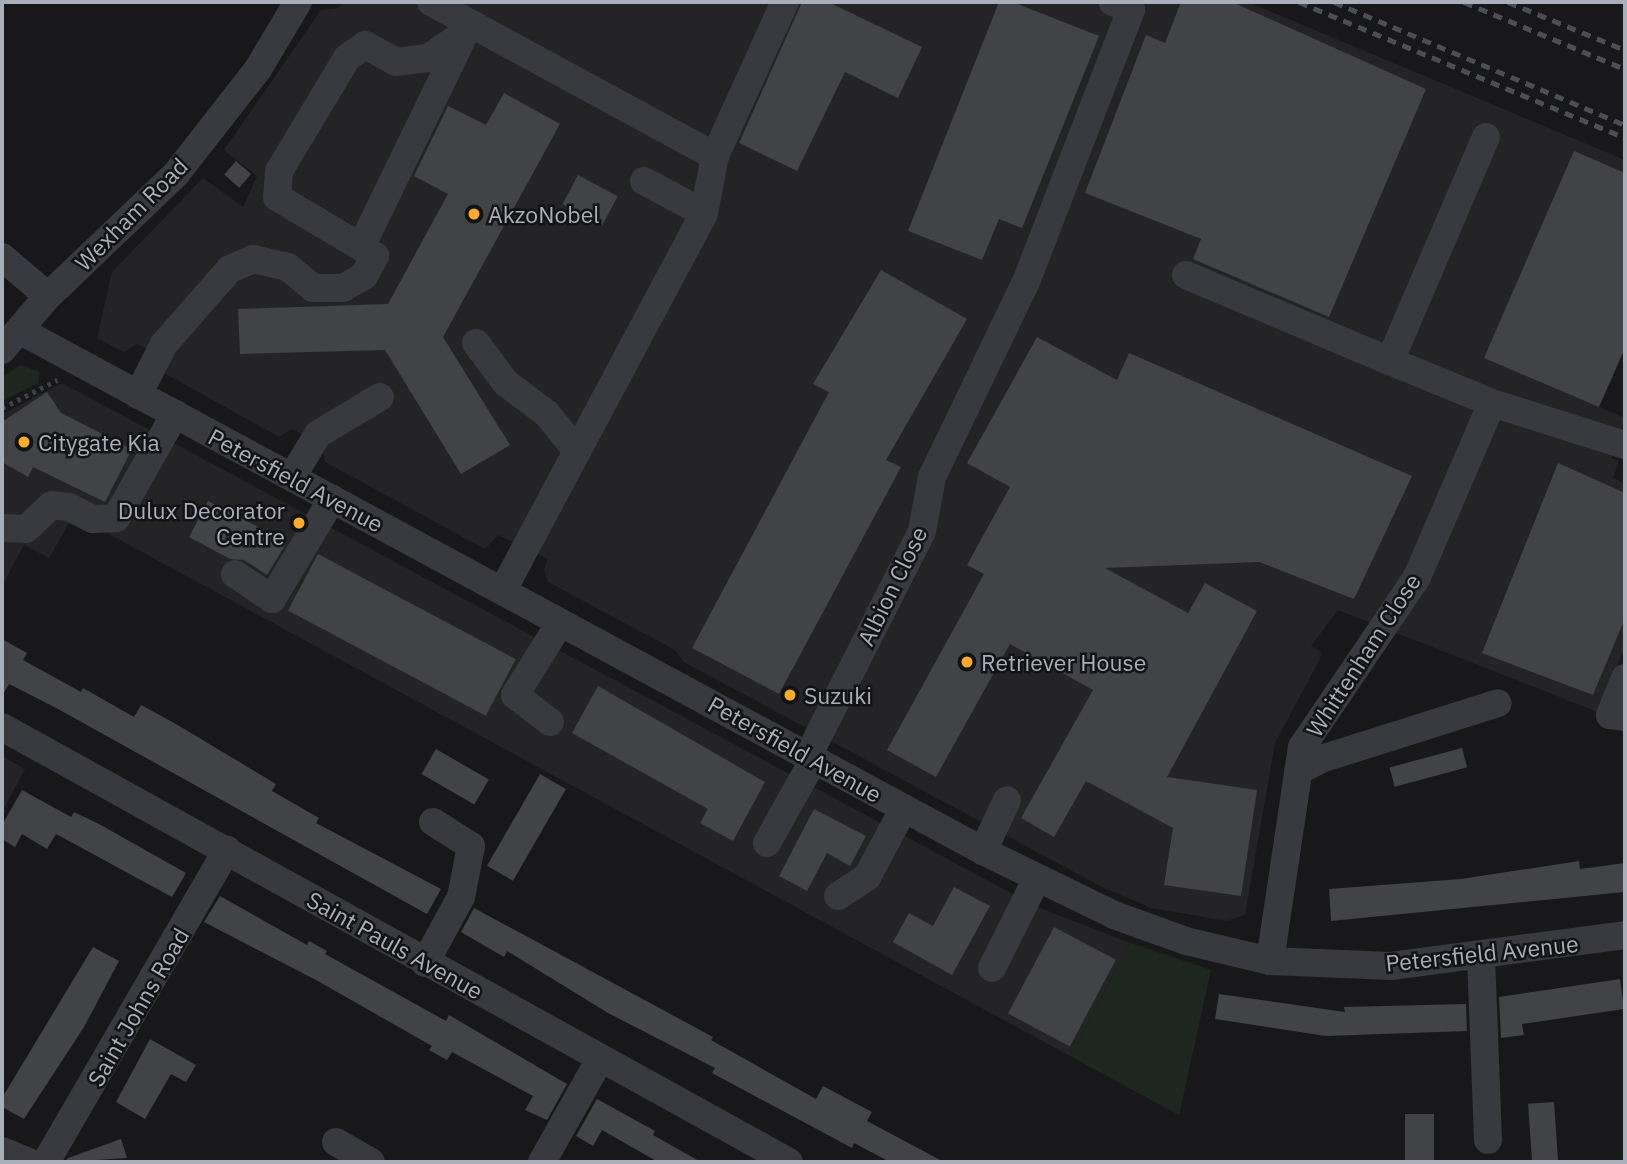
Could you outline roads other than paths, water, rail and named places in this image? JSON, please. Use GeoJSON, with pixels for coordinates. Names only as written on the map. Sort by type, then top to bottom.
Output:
{"type":"FeatureCollection","features":[{"type":"Feature","properties":{"kind":"street","name":"Wexham Road"},"geometry":{"type":"LineString","coordinates":[[11,341],[48,296],[176,174],[258,69],[298,2]]}},
{"type":"Feature","properties":{"kind":"street"},"geometry":{"type":"LineString","coordinates":[[431,2],[467,28],[715,156]]}},
{"type":"Feature","properties":{"kind":"street"},"geometry":{"type":"LineString","coordinates":[[503,590],[704,213],[715,156],[785,2]]}},
{"type":"Feature","properties":{"kind":"street","name":"Albion Close"},"geometry":{"type":"LineString","coordinates":[[767,844],[922,531],[932,477],[1019,298],[1131,10],[1112,2]]}},
{"type":"Feature","properties":{"kind":"street"},"geometry":{"type":"LineString","coordinates":[[361,247],[467,28]]}},
{"type":"Feature","properties":{"kind":"street"},"geometry":{"type":"LineString","coordinates":[[138,395],[164,344],[230,269],[253,259],[288,267],[313,288],[343,288],[364,276],[374,256],[277,197],[279,170],[347,58],[365,45],[396,62],[428,58],[467,28]]}},
{"type":"Feature","properties":{"kind":"street"},"geometry":{"type":"LineString","coordinates":[[1390,361],[1486,137]]}},
{"type":"Feature","properties":{"kind":"street"},"geometry":{"type":"LineString","coordinates":[[644,181],[704,213]]}},
{"type":"Feature","properties":{"kind":"street"},"geometry":{"type":"LineString","coordinates":[[2,257],[48,296]]}},
{"type":"Feature","properties":{"kind":"street"},"geometry":{"type":"LineString","coordinates":[[1186,275],[1492,403],[1625,445]]}},
{"type":"Feature","properties":{"kind":"street","name":"Petersfield Avenue"},"geometry":{"type":"LineString","coordinates":[[11,341],[86,366],[1036,880],[1186,941],[1270,961],[1391,966],[1481,957],[1625,935]]}},
{"type":"Feature","properties":{"kind":"street"},"geometry":{"type":"LineString","coordinates":[[476,343],[506,383],[547,414],[576,451]]}},
{"type":"Feature","properties":{"kind":"street"},"geometry":{"type":"LineString","coordinates":[[292,477],[318,434],[380,397]]}},
{"type":"Feature","properties":{"kind":"street","name":"Whittenham Close"},"geometry":{"type":"LineString","coordinates":[[1270,961],[1302,747],[1417,577],[1492,403]]}},
{"type":"Feature","properties":{"kind":"street"},"geometry":{"type":"LineString","coordinates":[[2,528],[26,529],[52,505],[69,507],[93,519],[116,518],[175,414]]}},
{"type":"Feature","properties":{"kind":"street"},"geometry":{"type":"LineString","coordinates":[[235,574],[272,599],[332,499]]}},
{"type":"Feature","properties":{"kind":"street"},"geometry":{"type":"LineString","coordinates":[[550,722],[515,695],[560,622]]}},
{"type":"Feature","properties":{"kind":"street"},"geometry":{"type":"LineString","coordinates":[[1625,678],[1611,715],[1625,717]]}},
{"type":"Feature","properties":{"kind":"street"},"geometry":{"type":"LineString","coordinates":[[1298,771],[1324,758],[1498,703]]}},
{"type":"Feature","properties":{"kind":"street","name":"Saint Pauls Avenue"},"geometry":{"type":"LineString","coordinates":[[2,727],[789,1162]]}},
{"type":"Feature","properties":{"kind":"street"},"geometry":{"type":"LineString","coordinates":[[983,851],[1007,800]]}},
{"type":"Feature","properties":{"kind":"street"},"geometry":{"type":"LineString","coordinates":[[838,896],[867,877],[904,808]]}},
{"type":"Feature","properties":{"kind":"street"},"geometry":{"type":"LineString","coordinates":[[425,963],[461,897],[471,846],[433,821]]}},
{"type":"Feature","properties":{"kind":"street","name":"Saint Johns Road"},"geometry":{"type":"LineString","coordinates":[[46,1162],[227,850]]}},
{"type":"Feature","properties":{"kind":"street"},"geometry":{"type":"LineString","coordinates":[[992,968],[1036,880]]}},
{"type":"Feature","properties":{"kind":"street"},"geometry":{"type":"LineString","coordinates":[[1481,957],[1488,1140]]}},
{"type":"Feature","properties":{"kind":"street"},"geometry":{"type":"LineString","coordinates":[[542,1162],[600,1059]]}},
{"type":"Feature","properties":{"kind":"street"},"geometry":{"type":"LineString","coordinates":[[335,1142],[371,1162]]}},
{"type":"Feature","properties":{"kind":"street"},"geometry":{"type":"LineString","coordinates":[[2,1151],[29,1162]]}},
{"type":"Feature","properties":{"kind":"railway"},"geometry":{"type":"LineString","coordinates":[[1299,2],[1625,138]]}},
{"type":"Feature","properties":{"kind":"railway"},"geometry":{"type":"LineString","coordinates":[[1334,2],[1625,125]]}},
{"type":"Feature","properties":{"kind":"railway"},"geometry":{"type":"LineString","coordinates":[[1464,2],[1625,69]]}},
{"type":"Feature","properties":{"kind":"railway"},"geometry":{"type":"LineString","coordinates":[[1508,2],[1625,50]]}},
{"type":"Feature","properties":{"kind":"place","name":"AkzoNobel"},"geometry":{"type":"Point","coordinates":[474,214]}},
{"type":"Feature","properties":{"kind":"place","name":"Citygate Kia"},"geometry":{"type":"Point","coordinates":[24,442]}},
{"type":"Feature","properties":{"kind":"place","name":"Dulux Decorator Centre"},"geometry":{"type":"Point","coordinates":[299,523]}},
{"type":"Feature","properties":{"kind":"place","name":"Retriever House"},"geometry":{"type":"Point","coordinates":[967,662]}},
{"type":"Feature","properties":{"kind":"place","name":"Suzuki"},"geometry":{"type":"Point","coordinates":[790,695]}}]}
